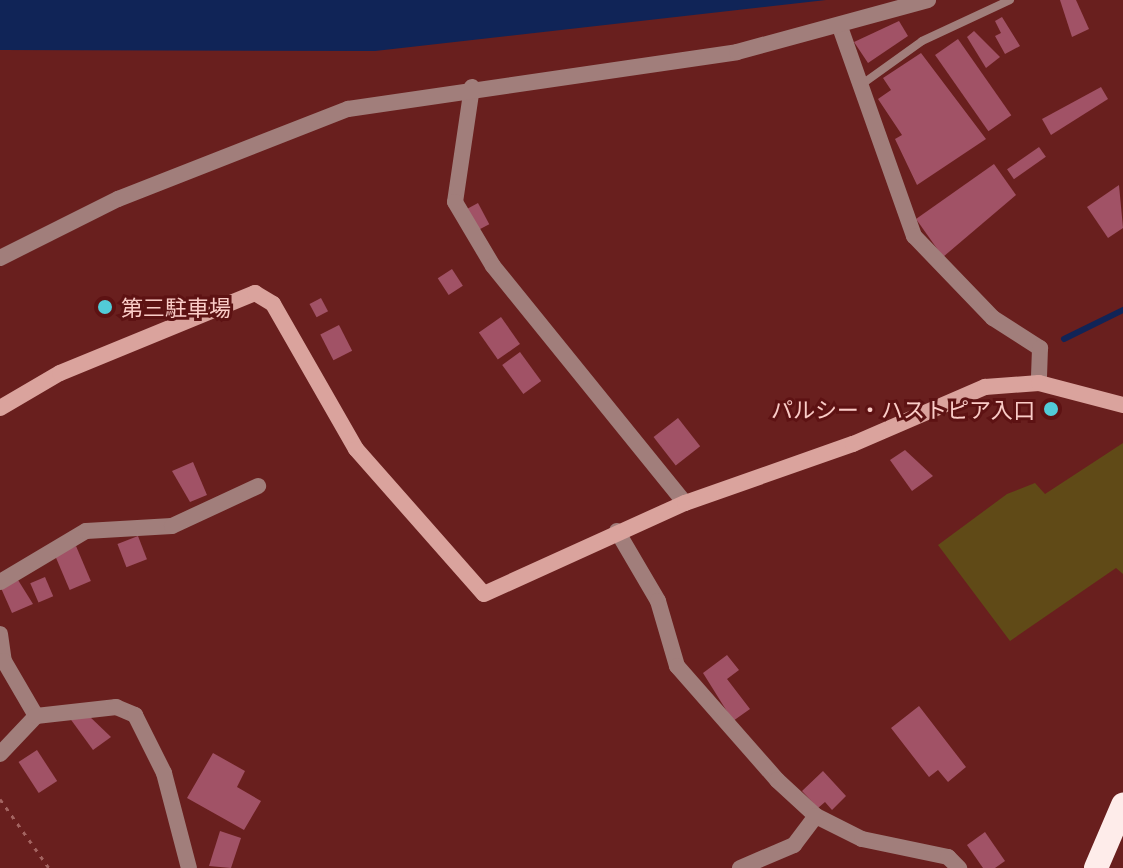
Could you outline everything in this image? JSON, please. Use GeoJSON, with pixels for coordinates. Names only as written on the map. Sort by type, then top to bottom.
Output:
{"type":"FeatureCollection","features":[{"type":"Feature","properties":{"kind":"highway"},"geometry":{"type":"LineString","coordinates":[[1096,868],[1123,805]]}},
{"type":"Feature","properties":{"kind":"street"},"geometry":{"type":"LineString","coordinates":[[0,258],[256,141],[348,109],[472,87],[737,52],[840,27],[928,0]]}},
{"type":"Feature","properties":{"kind":"street"},"geometry":{"type":"LineString","coordinates":[[840,27],[865,82],[914,236],[993,318],[1040,348],[1039,383]]}},
{"type":"Feature","properties":{"kind":"street"},"geometry":{"type":"LineString","coordinates":[[472,87],[455,202],[493,266],[685,503]]}},
{"type":"Feature","properties":{"kind":"street"},"geometry":{"type":"LineString","coordinates":[[0,408],[60,373],[255,293],[273,304],[356,449],[472,587],[496,593],[617,531],[685,503],[853,444],[951,399],[1039,383],[1123,405]]}},
{"type":"Feature","properties":{"kind":"street"},"geometry":{"type":"LineString","coordinates":[[0,582],[86,531],[172,526],[258,486]]}},
{"type":"Feature","properties":{"kind":"street"},"geometry":{"type":"LineString","coordinates":[[617,531],[658,601],[677,666],[816,816],[862,839],[948,857],[959,868]]}},
{"type":"Feature","properties":{"kind":"street"},"geometry":{"type":"LineString","coordinates":[[0,634],[4,661],[36,716]]}},
{"type":"Feature","properties":{"kind":"street"},"geometry":{"type":"LineString","coordinates":[[0,754],[36,716],[116,707],[135,715],[164,773],[189,868]]}},
{"type":"Feature","properties":{"kind":"street"},"geometry":{"type":"LineString","coordinates":[[740,868],[794,845],[816,816]]}},
{"type":"Feature","properties":{"kind":"lane"},"geometry":{"type":"LineString","coordinates":[[865,82],[922,41],[1010,0]]}},
{"type":"Feature","properties":{"kind":"path"},"geometry":{"type":"LineString","coordinates":[[0,799],[49,868]]}},
{"type":"Feature","properties":{"kind":"shaded area"},"geometry":{"type":"Polygon","coordinates":[[[1123,443],[1123,574],[1116,568],[1010,641],[938,545],[1007,494],[1035,483],[1045,494],[1123,443]]]}},
{"type":"Feature","properties":{"kind":"water"},"geometry":{"type":"Polygon","coordinates":[[[0,0],[826,0],[375,51],[0,50],[0,0]]]}},
{"type":"Feature","properties":{"kind":"building"},"geometry":{"type":"Polygon","coordinates":[[[1060,0],[1076,0],[1089,29],[1072,37],[1060,0]]]}},
{"type":"Feature","properties":{"kind":"building"},"geometry":{"type":"Polygon","coordinates":[[[1002,17],[1020,46],[1005,54],[995,36],[1001,33],[995,21],[1002,17]]]}},
{"type":"Feature","properties":{"kind":"building"},"geometry":{"type":"Polygon","coordinates":[[[899,21],[908,36],[868,63],[854,42],[899,21]]]}},
{"type":"Feature","properties":{"kind":"building"},"geometry":{"type":"Polygon","coordinates":[[[974,31],[1000,57],[986,68],[967,37],[974,31]]]}},
{"type":"Feature","properties":{"kind":"building"},"geometry":{"type":"Polygon","coordinates":[[[958,39],[1011,115],[988,131],[935,55],[958,39]]]}},
{"type":"Feature","properties":{"kind":"building"},"geometry":{"type":"Polygon","coordinates":[[[921,53],[986,139],[917,185],[895,139],[902,135],[878,99],[891,90],[883,78],[921,53]]]}},
{"type":"Feature","properties":{"kind":"building"},"geometry":{"type":"Polygon","coordinates":[[[1101,87],[1108,99],[1051,135],[1042,119],[1101,87]]]}},
{"type":"Feature","properties":{"kind":"building"},"geometry":{"type":"Polygon","coordinates":[[[1039,147],[1046,157],[1014,179],[1007,169],[1039,147]]]}},
{"type":"Feature","properties":{"kind":"building"},"geometry":{"type":"Polygon","coordinates":[[[994,164],[1016,195],[943,257],[916,219],[994,164]]]}},
{"type":"Feature","properties":{"kind":"building"},"geometry":{"type":"Polygon","coordinates":[[[1119,185],[1123,228],[1108,238],[1087,207],[1119,185]]]}},
{"type":"Feature","properties":{"kind":"building"},"geometry":{"type":"Polygon","coordinates":[[[478,203],[489,224],[479,230],[467,209],[478,203]]]}},
{"type":"Feature","properties":{"kind":"building"},"geometry":{"type":"Polygon","coordinates":[[[452,269],[463,286],[449,295],[438,278],[452,269]]]}},
{"type":"Feature","properties":{"kind":"building"},"geometry":{"type":"Polygon","coordinates":[[[321,298],[328,311],[317,317],[310,304],[321,298]]]}},
{"type":"Feature","properties":{"kind":"building"},"geometry":{"type":"Polygon","coordinates":[[[501,317],[520,344],[498,360],[479,332],[501,317]]]}},
{"type":"Feature","properties":{"kind":"building"},"geometry":{"type":"Polygon","coordinates":[[[339,325],[352,351],[333,360],[320,335],[339,325]]]}},
{"type":"Feature","properties":{"kind":"building"},"geometry":{"type":"Polygon","coordinates":[[[520,352],[541,381],[523,394],[502,365],[520,352]]]}},
{"type":"Feature","properties":{"kind":"building"},"geometry":{"type":"Polygon","coordinates":[[[678,418],[700,446],[676,465],[654,437],[678,418]]]}},
{"type":"Feature","properties":{"kind":"building"},"geometry":{"type":"Polygon","coordinates":[[[905,450],[933,476],[912,491],[890,460],[905,450]]]}},
{"type":"Feature","properties":{"kind":"building"},"geometry":{"type":"Polygon","coordinates":[[[193,462],[207,495],[190,502],[172,471],[193,462]]]}},
{"type":"Feature","properties":{"kind":"building"},"geometry":{"type":"Polygon","coordinates":[[[138,536],[147,559],[126,567],[117,544],[138,536]]]}},
{"type":"Feature","properties":{"kind":"building"},"geometry":{"type":"Polygon","coordinates":[[[76,546],[91,581],[70,590],[55,555],[76,546]]]}},
{"type":"Feature","properties":{"kind":"building"},"geometry":{"type":"Polygon","coordinates":[[[45,577],[53,596],[38,603],[30,583],[45,577]]]}},
{"type":"Feature","properties":{"kind":"building"},"geometry":{"type":"Polygon","coordinates":[[[18,580],[33,604],[12,613],[1,588],[18,580]]]}},
{"type":"Feature","properties":{"kind":"building"},"geometry":{"type":"Polygon","coordinates":[[[727,655],[739,670],[727,679],[750,709],[733,721],[703,673],[727,655]]]}},
{"type":"Feature","properties":{"kind":"building"},"geometry":{"type":"Polygon","coordinates":[[[919,706],[966,767],[948,782],[938,770],[929,777],[891,728],[919,706]]]}},
{"type":"Feature","properties":{"kind":"building"},"geometry":{"type":"Polygon","coordinates":[[[88,715],[111,737],[93,750],[69,717],[88,715]]]}},
{"type":"Feature","properties":{"kind":"building"},"geometry":{"type":"Polygon","coordinates":[[[37,750],[57,781],[39,793],[19,762],[37,750]]]}},
{"type":"Feature","properties":{"kind":"building"},"geometry":{"type":"Polygon","coordinates":[[[213,753],[245,771],[237,787],[261,801],[244,830],[187,798],[213,753]]]}},
{"type":"Feature","properties":{"kind":"building"},"geometry":{"type":"Polygon","coordinates":[[[823,771],[846,796],[832,810],[825,802],[818,808],[802,791],[823,771]]]}},
{"type":"Feature","properties":{"kind":"building"},"geometry":{"type":"Polygon","coordinates":[[[220,831],[241,838],[231,868],[209,866],[220,831]]]}},
{"type":"Feature","properties":{"kind":"building"},"geometry":{"type":"Polygon","coordinates":[[[985,832],[1005,861],[995,868],[983,868],[967,845],[985,832]]]}},
{"type":"Feature","properties":{"kind":"waterway"},"geometry":{"type":"LineString","coordinates":[[1064,339],[1123,310]]}},
{"type":"Feature","properties":{"kind":"place","name":"第三駐車場"},"geometry":{"type":"Point","coordinates":[105,307]}},
{"type":"Feature","properties":{"kind":"place","name":"パルシー・ハストピア入口"},"geometry":{"type":"Point","coordinates":[1051,409]}}]}
